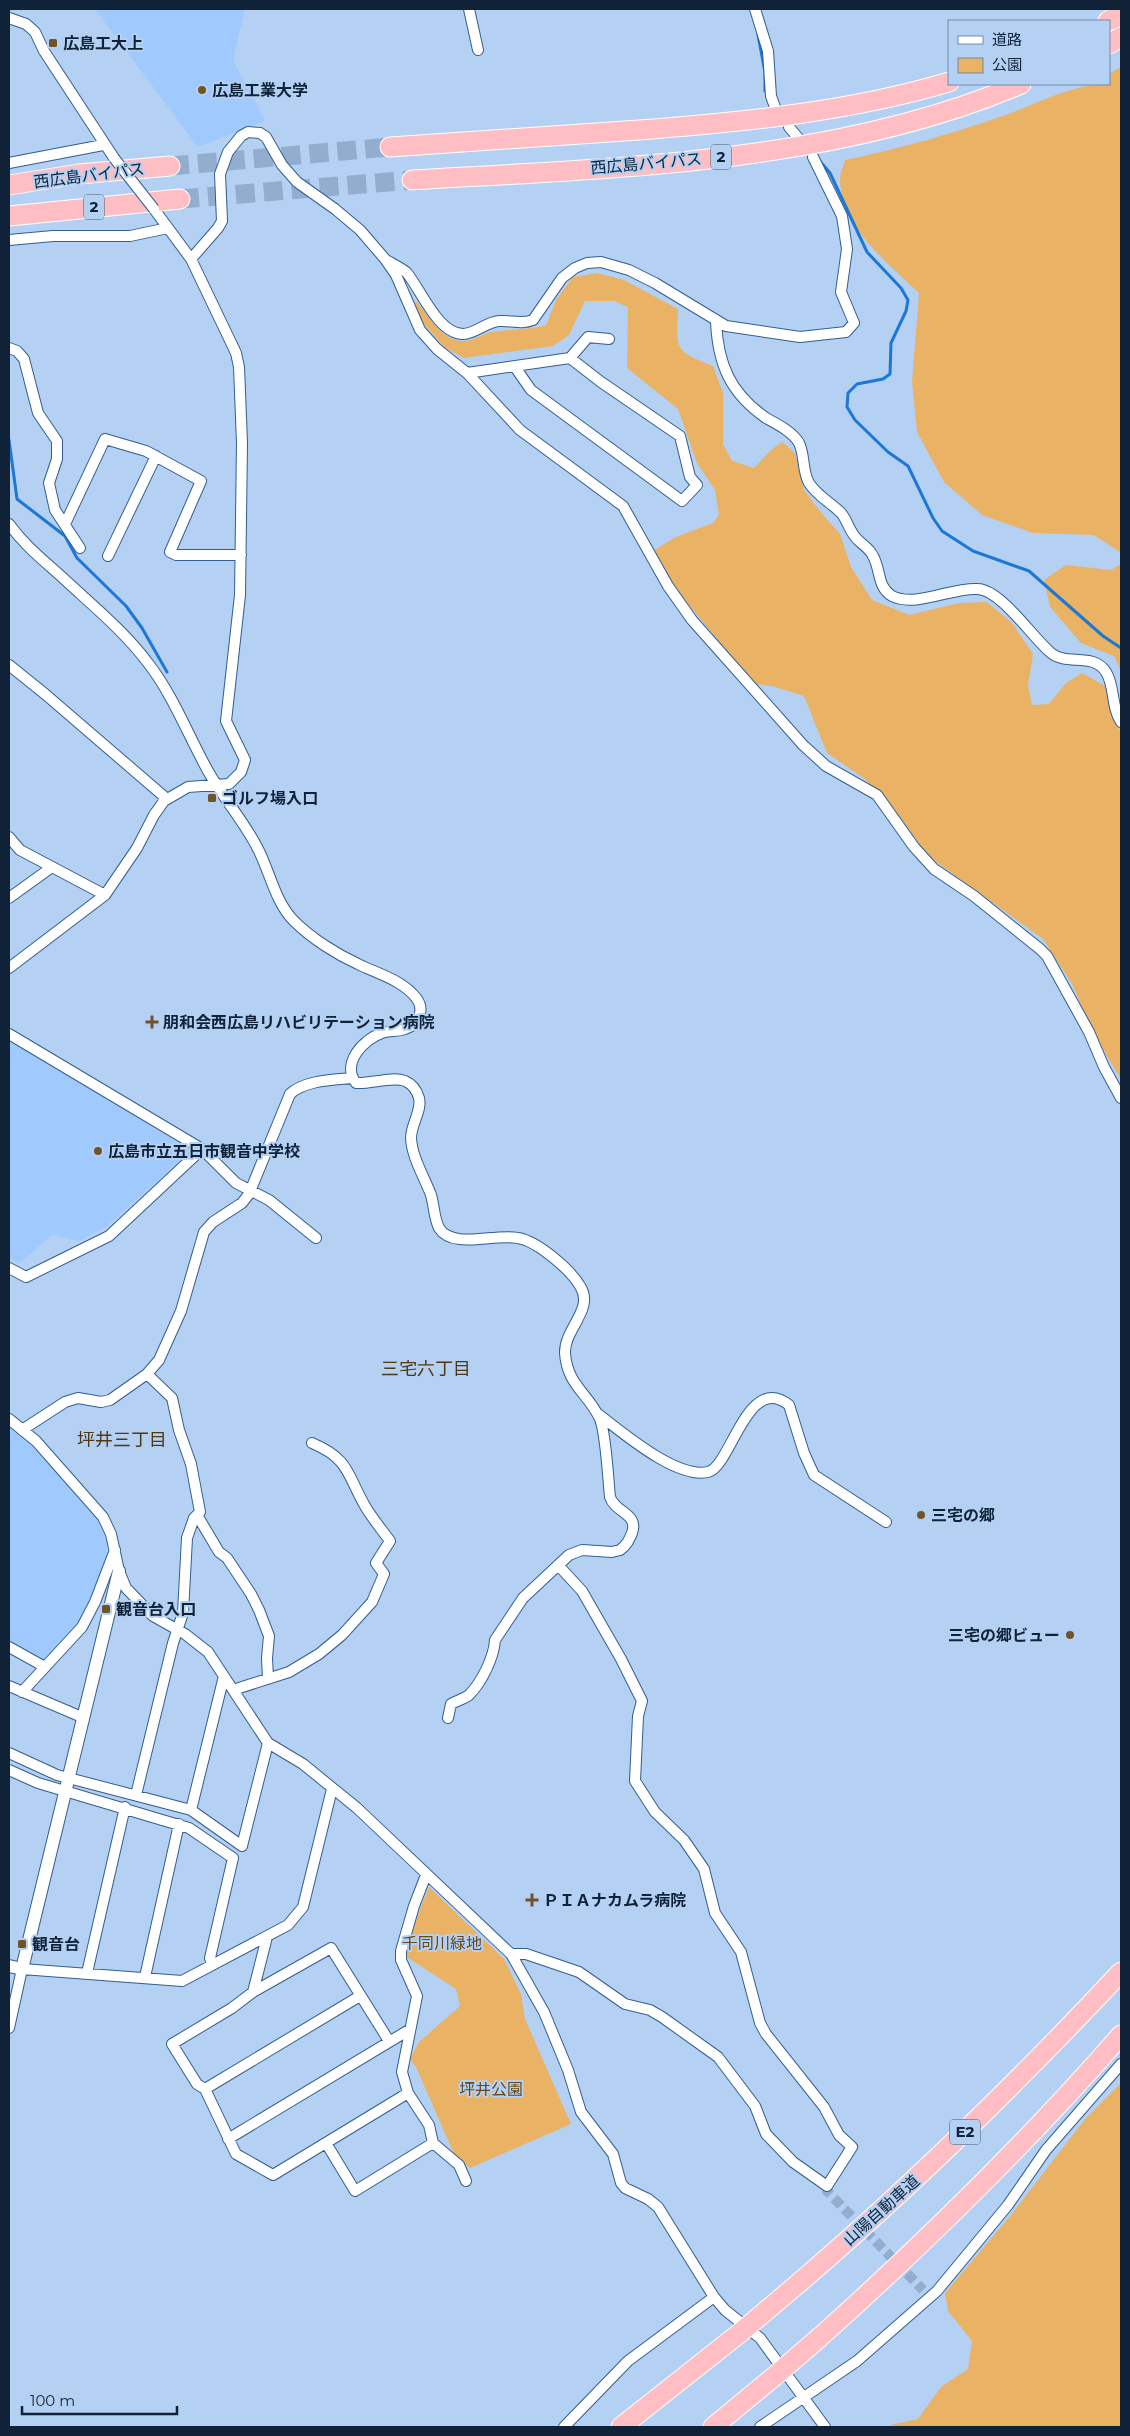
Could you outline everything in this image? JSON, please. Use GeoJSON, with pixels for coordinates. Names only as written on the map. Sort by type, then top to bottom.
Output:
{"type":"FeatureCollection","features":[{"type":"Feature","properties":{"kind":"highway"},"geometry":{"type":"LineString","coordinates":[[1110,43],[1121,37]]}},
{"type":"Feature","properties":{"kind":"highway","name":"西広島バイパス"},"geometry":{"type":"LineString","coordinates":[[390,148],[715,124],[792,115],[861,103],[948,82]]}},
{"type":"Feature","properties":{"kind":"highway","name":"西広島バイパス"},"geometry":{"type":"LineString","coordinates":[[412,180],[542,172],[726,157],[787,148],[866,133],[936,114],[1018,85]]}},
{"type":"Feature","properties":{"kind":"highway","name":"西広島バイパス"},"geometry":{"type":"LineString","coordinates":[[9,185],[79,174],[170,166]]}},
{"type":"Feature","properties":{"kind":"highway","name":"西広島バイパス"},"geometry":{"type":"LineString","coordinates":[[9,216],[180,199]]}},
{"type":"Feature","properties":{"kind":"highway","name":"山陽自動車道"},"geometry":{"type":"LineString","coordinates":[[621,2427],[741,2332],[877,2216],[1041,2057],[1121,1972]]}},
{"type":"Feature","properties":{"kind":"highway"},"geometry":{"type":"LineString","coordinates":[[713,2427],[820,2337],[912,2255],[995,2173],[1121,2035]]}},
{"type":"Feature","properties":{"kind":"street"},"geometry":{"type":"LineString","coordinates":[[468,9],[478,50]]}},
{"type":"Feature","properties":{"kind":"street"},"geometry":{"type":"LineString","coordinates":[[755,9],[768,51],[771,96],[776,110]]}},
{"type":"Feature","properties":{"kind":"street"},"geometry":{"type":"LineString","coordinates":[[9,18],[26,24],[35,32],[44,51],[103,145],[191,259],[236,353],[239,367],[242,443],[240,595],[226,721],[230,732],[244,753],[245,763],[236,780],[229,784],[188,787],[167,799],[159,808],[137,848],[105,895],[9,968]]}},
{"type":"Feature","properties":{"kind":"street"},"geometry":{"type":"LineString","coordinates":[[789,127],[799,139]]}},
{"type":"Feature","properties":{"kind":"street"},"geometry":{"type":"LineString","coordinates":[[191,259],[222,221],[221,168],[235,141],[248,132],[260,133],[266,137],[282,165],[297,182],[335,209],[360,230],[385,259],[396,275],[420,330],[437,350],[467,373],[520,430],[623,506],[668,586],[692,620],[803,745],[826,766],[877,795],[914,847],[934,869],[974,896],[1040,949],[1046,956],[1089,1032],[1121,1098]]}},
{"type":"Feature","properties":{"kind":"street"},"geometry":{"type":"LineString","coordinates":[[9,163],[103,145]]}},
{"type":"Feature","properties":{"kind":"street"},"geometry":{"type":"LineString","coordinates":[[385,259],[408,274],[435,316],[444,326],[453,332],[463,334],[499,321],[520,323],[533,320],[562,278],[575,268],[587,263],[601,262],[622,267],[654,283],[716,322],[726,326],[800,337],[846,332],[851,329],[854,318],[843,299],[841,285],[847,249],[842,216],[813,157]]}},
{"type":"Feature","properties":{"kind":"street"},"geometry":{"type":"LineString","coordinates":[[9,240],[53,236],[130,236],[168,228]]}},
{"type":"Feature","properties":{"kind":"street"},"geometry":{"type":"LineString","coordinates":[[716,322],[717,349],[727,377],[754,408],[799,442],[808,482],[822,499],[840,513],[856,539],[869,550],[877,565],[880,581],[886,591],[892,596],[909,600],[969,589],[988,591],[1052,654],[1066,660],[1093,662],[1100,666],[1109,680],[1114,708],[1121,722]]}},
{"type":"Feature","properties":{"kind":"street"},"geometry":{"type":"LineString","coordinates":[[467,373],[496,367],[515,367],[570,358],[588,337],[609,339]]}},
{"type":"Feature","properties":{"kind":"street"},"geometry":{"type":"LineString","coordinates":[[9,348],[17,351],[24,359],[38,413],[57,441],[57,459],[49,483],[55,510],[80,548]]}},
{"type":"Feature","properties":{"kind":"street"},"geometry":{"type":"LineString","coordinates":[[515,367],[530,390],[682,501],[696,485],[690,477],[680,436],[601,382],[570,358]]}},
{"type":"Feature","properties":{"kind":"street"},"geometry":{"type":"LineString","coordinates":[[65,524],[106,439],[156,456],[201,481],[170,552],[176,555],[241,555]]}},
{"type":"Feature","properties":{"kind":"street"},"geometry":{"type":"LineString","coordinates":[[108,556],[156,456]]}},
{"type":"Feature","properties":{"kind":"street"},"geometry":{"type":"LineString","coordinates":[[9,524],[26,547],[120,631],[148,664],[217,786],[252,836],[279,898],[294,921],[342,956],[394,980],[408,990],[419,1002],[420,1014],[414,1024],[404,1030],[378,1034],[355,1053],[352,1062],[353,1078],[356,1083],[370,1084],[394,1080],[404,1081],[410,1084],[417,1093],[420,1104],[412,1128],[413,1151],[431,1196],[439,1227],[443,1232],[459,1240],[505,1236],[525,1239],[562,1266],[580,1285],[584,1296],[584,1305],[566,1342],[566,1356],[569,1372],[577,1387],[597,1413],[634,1442],[661,1458],[684,1469],[706,1473],[717,1467],[752,1409],[768,1400],[784,1401],[789,1405],[804,1453],[814,1475],[886,1522]]}},
{"type":"Feature","properties":{"kind":"street"},"geometry":{"type":"LineString","coordinates":[[9,665],[46,694],[167,799]]}},
{"type":"Feature","properties":{"kind":"street"},"geometry":{"type":"LineString","coordinates":[[9,837],[20,850],[105,895]]}},
{"type":"Feature","properties":{"kind":"street"},"geometry":{"type":"LineString","coordinates":[[9,898],[52,867]]}},
{"type":"Feature","properties":{"kind":"street"},"geometry":{"type":"LineString","coordinates":[[9,1034],[202,1150],[236,1183],[244,1189],[268,1200],[316,1238]]}},
{"type":"Feature","properties":{"kind":"street"},"geometry":{"type":"LineString","coordinates":[[22,1430],[65,1402],[78,1398],[101,1402],[110,1400],[147,1374],[159,1360],[181,1311],[204,1232],[213,1222],[242,1203],[251,1191],[290,1094],[296,1089],[317,1082],[353,1078]]}},
{"type":"Feature","properties":{"kind":"street"},"geometry":{"type":"LineString","coordinates":[[9,1268],[26,1277],[108,1236],[202,1150]]}},
{"type":"Feature","properties":{"kind":"street"},"geometry":{"type":"LineString","coordinates":[[136,1795],[184,1604],[187,1538],[197,1514],[200,1512],[190,1472],[191,1464],[179,1430],[172,1398],[147,1374]]}},
{"type":"Feature","properties":{"kind":"street"},"geometry":{"type":"LineString","coordinates":[[448,1718],[451,1704],[469,1694],[484,1673],[495,1648],[495,1640],[523,1598],[558,1564],[575,1551],[620,1550],[629,1541],[633,1528],[632,1518],[612,1502],[601,1423],[597,1413]]}},
{"type":"Feature","properties":{"kind":"street"},"geometry":{"type":"LineString","coordinates":[[9,1419],[36,1441],[104,1517],[115,1549],[119,1572],[126,1588],[153,1616],[178,1630],[208,1652],[268,1743],[303,1764],[357,1808],[511,1954],[544,2012],[568,2070],[581,2112],[613,2154],[621,2183],[658,2207],[714,2297],[725,2310],[760,2338],[803,2396],[810,2410],[825,2427]]}},
{"type":"Feature","properties":{"kind":"street"},"geometry":{"type":"LineString","coordinates":[[233,1690],[289,1672],[331,1644],[372,1602],[384,1574],[376,1563],[390,1541],[365,1506],[346,1466],[335,1454],[312,1443]]}},
{"type":"Feature","properties":{"kind":"street"},"geometry":{"type":"LineString","coordinates":[[197,1514],[219,1552],[230,1562],[259,1610],[269,1636],[268,1678]]}},
{"type":"Feature","properties":{"kind":"street"},"geometry":{"type":"LineString","coordinates":[[22,1692],[72,1638],[88,1616],[115,1549]]}},
{"type":"Feature","properties":{"kind":"street"},"geometry":{"type":"LineString","coordinates":[[511,1954],[526,1954],[579,1972],[619,2001],[650,2010],[662,2017],[718,2057],[756,2106],[766,2134],[793,2162],[827,2186],[852,2147],[839,2135],[824,2107],[766,2034],[760,2023],[740,1952],[714,1913],[704,1869],[684,1840],[655,1812],[637,1786],[634,1776],[638,1745],[638,1716],[642,1701],[621,1658],[582,1591],[558,1564]]}},
{"type":"Feature","properties":{"kind":"street"},"geometry":{"type":"LineString","coordinates":[[9,2028],[15,1968],[66,1791],[119,1572]]}},
{"type":"Feature","properties":{"kind":"street"},"geometry":{"type":"LineString","coordinates":[[9,1647],[45,1667]]}},
{"type":"Feature","properties":{"kind":"street"},"geometry":{"type":"LineString","coordinates":[[191,1810],[224,1676]]}},
{"type":"Feature","properties":{"kind":"street"},"geometry":{"type":"LineString","coordinates":[[9,1686],[84,1718]]}},
{"type":"Feature","properties":{"kind":"street"},"geometry":{"type":"LineString","coordinates":[[9,1753],[37,1767],[69,1778],[191,1810],[242,1846],[268,1743]]}},
{"type":"Feature","properties":{"kind":"street"},"geometry":{"type":"LineString","coordinates":[[9,1770],[38,1783],[180,1824],[233,1858],[210,1958],[212,1965]]}},
{"type":"Feature","properties":{"kind":"street"},"geometry":{"type":"LineString","coordinates":[[15,1968],[182,1980],[267,1937],[288,1925],[303,1907],[332,1789]]}},
{"type":"Feature","properties":{"kind":"street"},"geometry":{"type":"LineString","coordinates":[[87,1973],[125,1807]]}},
{"type":"Feature","properties":{"kind":"street"},"geometry":{"type":"LineString","coordinates":[[145,1977],[180,1824]]}},
{"type":"Feature","properties":{"kind":"street"},"geometry":{"type":"LineString","coordinates":[[426,1875],[400,1951],[401,1960],[417,1996],[402,2072],[408,2093],[429,2125],[433,2143],[459,2165],[466,2182]]}},
{"type":"Feature","properties":{"kind":"street"},"geometry":{"type":"LineString","coordinates":[[253,1992],[267,1937]]}},
{"type":"Feature","properties":{"kind":"street"},"geometry":{"type":"LineString","coordinates":[[389,2041],[331,1948],[253,1992],[232,2008],[172,2044],[197,2084],[205,2089],[236,2154],[272,2175],[408,2093]]}},
{"type":"Feature","properties":{"kind":"street"},"geometry":{"type":"LineString","coordinates":[[205,2089],[360,1996]]}},
{"type":"Feature","properties":{"kind":"street"},"geometry":{"type":"LineString","coordinates":[[228,2139],[409,2030]]}},
{"type":"Feature","properties":{"kind":"street"},"geometry":{"type":"LineString","coordinates":[[760,2427],[857,2360],[926,2293],[936,2291],[1008,2205],[1046,2150],[1121,2064]]}},
{"type":"Feature","properties":{"kind":"street"},"geometry":{"type":"LineString","coordinates":[[326,2143],[355,2190],[433,2143]]}},
{"type":"Feature","properties":{"kind":"street"},"geometry":{"type":"LineString","coordinates":[[564,2427],[628,2360],[714,2297]]}},
{"type":"Feature","properties":{"kind":"shaded area","name":"広島工業大学"},"geometry":{"type":"Polygon","coordinates":[[[95,9],[245,9],[233,60],[265,121],[198,147],[95,9]]]}},
{"type":"Feature","properties":{"kind":"shaded area","name":"広島市立五日市観音中学校"},"geometry":{"type":"Polygon","coordinates":[[[9,1039],[188,1149],[188,1153],[106,1227],[79,1241],[52,1235],[20,1263],[9,1258],[9,1039]]]}},
{"type":"Feature","properties":{"kind":"shaded area"},"geometry":{"type":"Polygon","coordinates":[[[9,1427],[27,1441],[96,1515],[107,1543],[106,1563],[90,1605],[75,1629],[46,1659],[42,1659],[9,1642],[9,1427]]]}},
{"type":"Feature","properties":{"kind":"green space"},"geometry":{"type":"Polygon","coordinates":[[[1121,67],[1121,553],[1094,535],[1033,533],[982,515],[944,482],[917,432],[912,382],[919,293],[881,257],[859,231],[843,200],[840,180],[845,160],[961,130],[1081,87],[1110,85],[1110,73],[1121,67]]]}},
{"type":"Feature","properties":{"kind":"green space"},"geometry":{"type":"Polygon","coordinates":[[[597,273],[624,280],[678,309],[677,333],[680,347],[684,352],[713,366],[723,393],[723,444],[732,461],[754,468],[771,450],[782,442],[795,453],[804,490],[840,534],[851,567],[872,600],[909,615],[959,603],[987,602],[1012,623],[1033,654],[1028,685],[1032,705],[1049,704],[1066,683],[1082,673],[1105,686],[1113,719],[1121,732],[1121,1079],[1094,1035],[1072,984],[1043,939],[928,856],[902,820],[865,779],[827,753],[804,696],[772,686],[754,684],[675,588],[653,551],[676,537],[713,523],[719,515],[715,490],[697,463],[678,409],[627,368],[628,307],[614,301],[585,301],[569,335],[553,346],[464,358],[444,347],[417,316],[412,303],[417,302],[439,330],[446,335],[461,341],[470,340],[499,331],[546,325],[556,300],[573,277],[597,273]]]}},
{"type":"Feature","properties":{"kind":"green space"},"geometry":{"type":"Polygon","coordinates":[[[1121,564],[1121,671],[1114,656],[1081,643],[1050,607],[1044,580],[1066,565],[1111,570],[1121,564]]]}},
{"type":"Feature","properties":{"kind":"green space","name":"坪井公園"},"geometry":{"type":"Polygon","coordinates":[[[429,1887],[504,1959],[521,1994],[525,2019],[571,2124],[470,2168],[454,2154],[416,2067],[410,2059],[419,2042],[460,2006],[456,1989],[405,1956],[429,1887]]]}},
{"type":"Feature","properties":{"kind":"green space"},"geometry":{"type":"Polygon","coordinates":[[[1121,2083],[1121,2427],[888,2427],[918,2419],[941,2387],[968,2369],[972,2341],[948,2311],[945,2293],[1011,2215],[1085,2119],[1121,2083]]]}},
{"type":"Feature","properties":{"kind":"waterway"},"geometry":{"type":"LineString","coordinates":[[758,35],[765,72],[765,91]]}},
{"type":"Feature","properties":{"kind":"waterway"},"geometry":{"type":"LineString","coordinates":[[818,159],[830,173],[867,252],[901,288],[908,300],[906,311],[891,343],[890,374],[883,379],[857,384],[848,393],[847,407],[855,420],[888,452],[908,466],[933,518],[942,531],[973,551],[1029,571],[1103,636],[1121,648]]}},
{"type":"Feature","properties":{"kind":"waterway"},"geometry":{"type":"LineString","coordinates":[[9,440],[17,499],[65,536],[77,558],[126,606],[142,628],[167,672]]}},
{"type":"Feature","properties":{"kind":"tunnel"},"geometry":{"type":"LineString","coordinates":[[170,166],[390,147]]}},
{"type":"Feature","properties":{"kind":"tunnel"},"geometry":{"type":"LineString","coordinates":[[180,199],[412,180]]}},
{"type":"Feature","properties":{"kind":"tunnel"},"geometry":{"type":"LineString","coordinates":[[827,2186],[827,2191],[923,2290]]}},
{"type":"Feature","properties":{"kind":"place","name":"広島工大上"},"geometry":{"type":"Point","coordinates":[53,43]}},
{"type":"Feature","properties":{"kind":"place","name":"広島工業大学"},"geometry":{"type":"Point","coordinates":[202,90]}},
{"type":"Feature","properties":{"kind":"place","name":"ゴルフ場入口"},"geometry":{"type":"Point","coordinates":[212,798]}},
{"type":"Feature","properties":{"kind":"place","name":"朋和会西広島リハビリテーション病院"},"geometry":{"type":"Point","coordinates":[152,1022]}},
{"type":"Feature","properties":{"kind":"place","name":"広島市立五日市観音中学校"},"geometry":{"type":"Point","coordinates":[98,1151]}},
{"type":"Feature","properties":{"kind":"place","name":"三宅の郷"},"geometry":{"type":"Point","coordinates":[921,1515]}},
{"type":"Feature","properties":{"kind":"place","name":"観音台入口"},"geometry":{"type":"Point","coordinates":[106,1609]}},
{"type":"Feature","properties":{"kind":"place","name":"三宅の郷ビュー"},"geometry":{"type":"Point","coordinates":[1070,1635]}},
{"type":"Feature","properties":{"kind":"place","name":"ＰＩＡナカムラ病院"},"geometry":{"type":"Point","coordinates":[532,1900]}},
{"type":"Feature","properties":{"kind":"place","name":"観音台"},"geometry":{"type":"Point","coordinates":[22,1944]}},
{"type":"Feature","properties":{"kind":"district","name":"三宅六丁目"},"geometry":{"type":"Point","coordinates":[426,1369]}},
{"type":"Feature","properties":{"kind":"district","name":"坪井三丁目"},"geometry":{"type":"Point","coordinates":[122,1440]}},
{"type":"Feature","properties":{"kind":"park label","name":"千同川緑地"},"geometry":{"type":"Point","coordinates":[442,1943]}}]}
